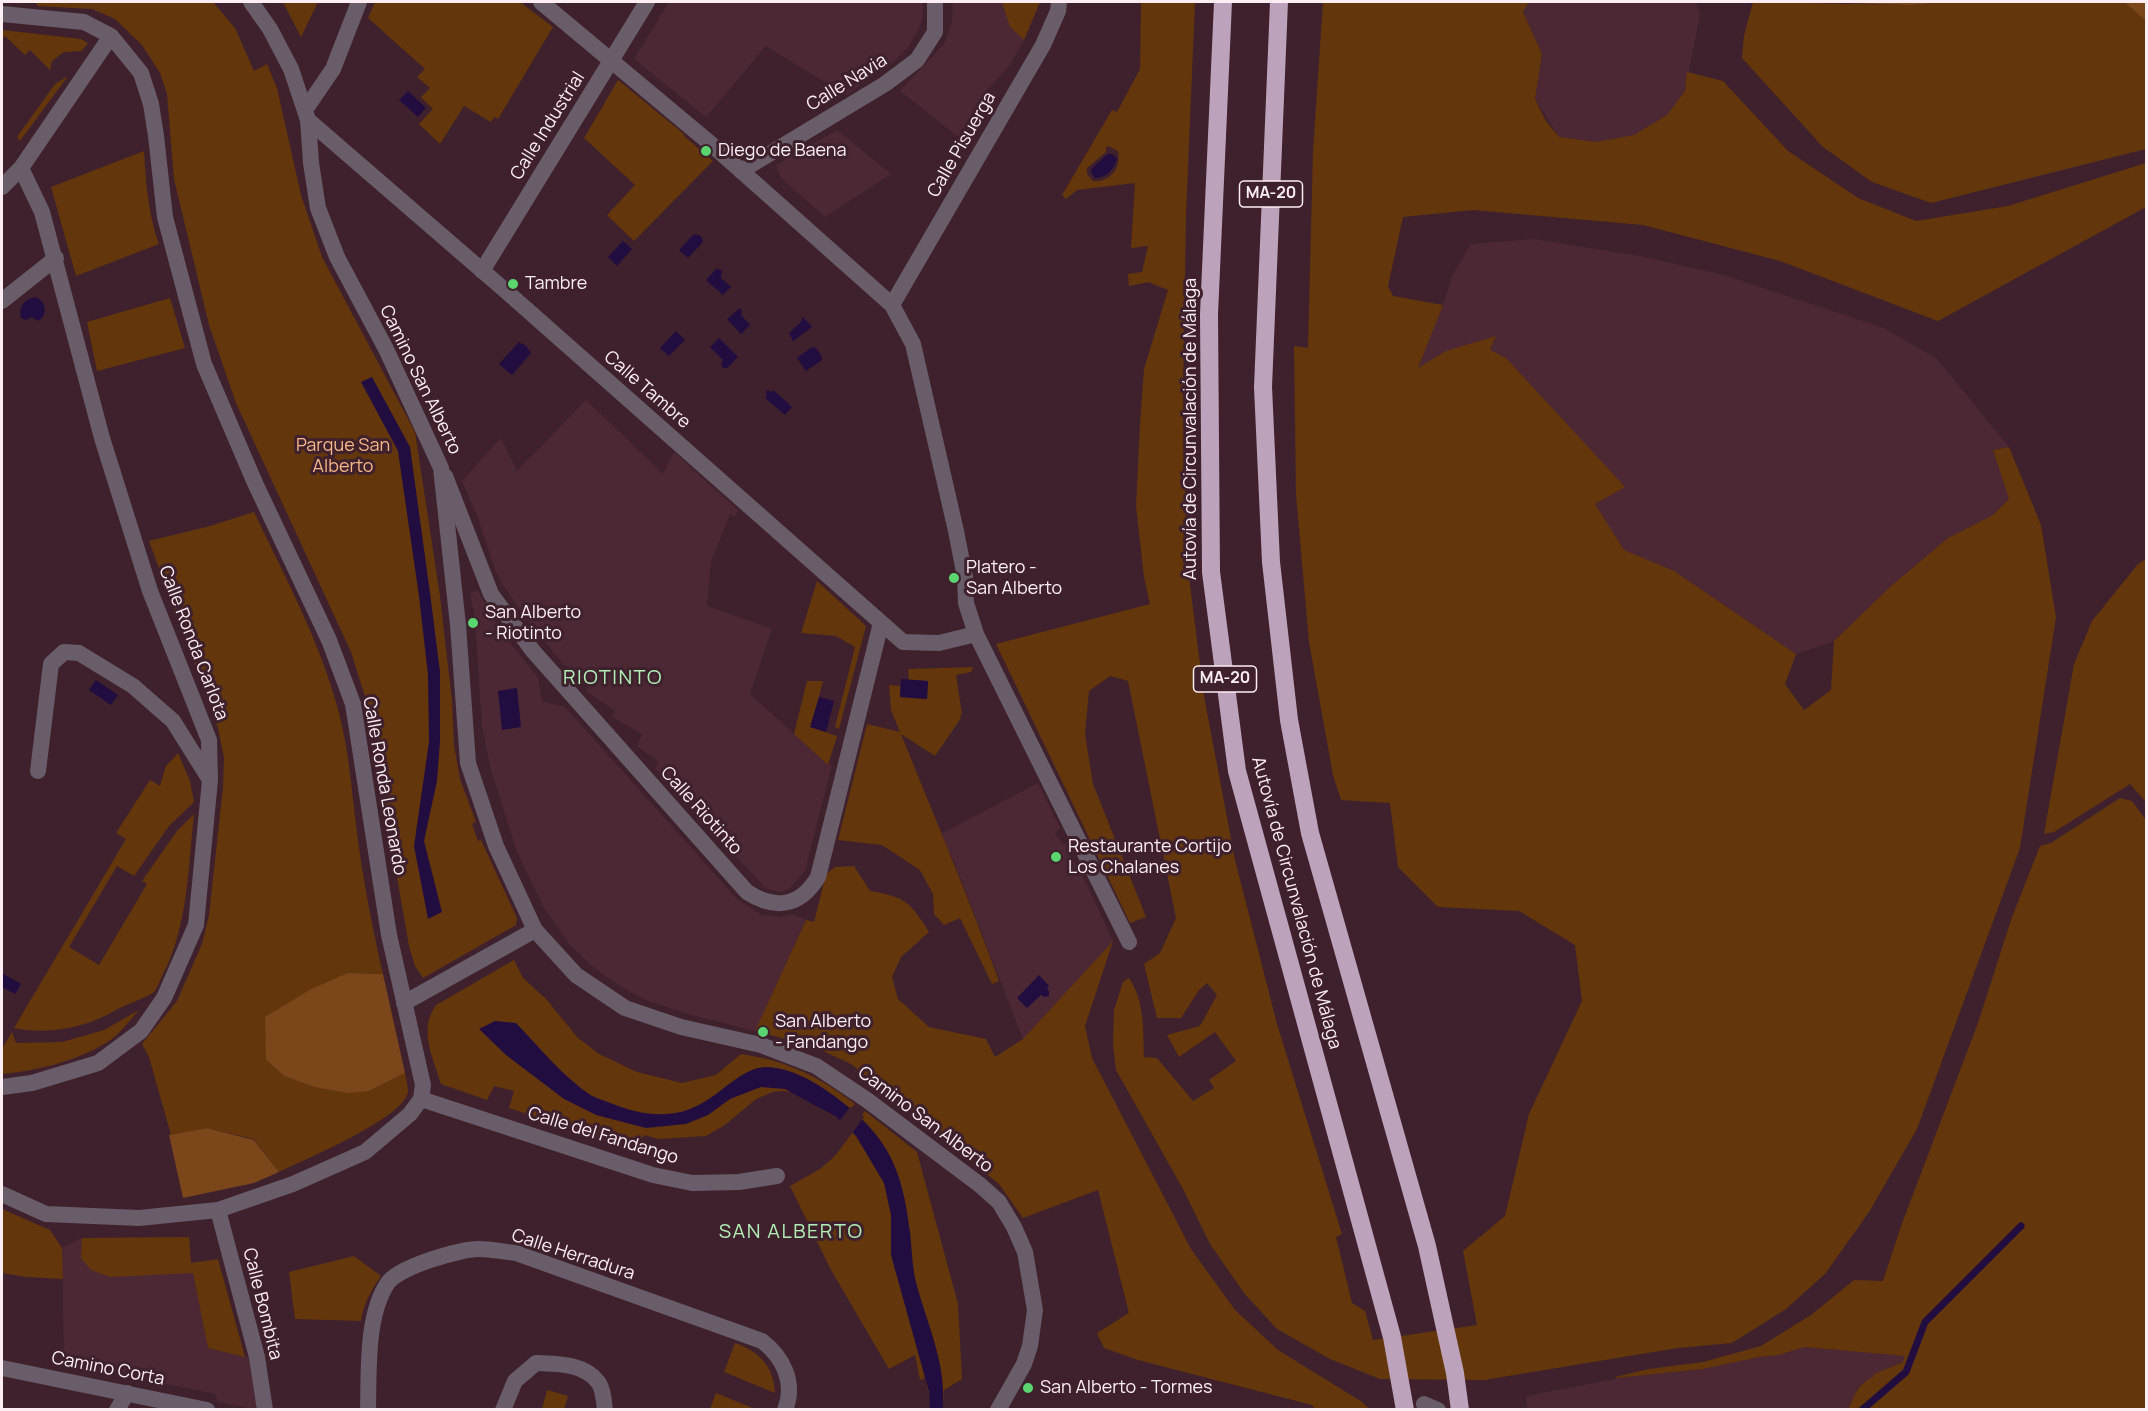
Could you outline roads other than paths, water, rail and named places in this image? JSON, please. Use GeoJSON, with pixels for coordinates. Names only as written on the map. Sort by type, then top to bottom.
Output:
{"type":"FeatureCollection","features":[{"type":"Feature","properties":{"kind":"highway","name":"Autovía de Circunvalación de Málaga"},"geometry":{"type":"LineString","coordinates":[[1223,2],[1209,314],[1211,572],[1238,771],[1392,1337],[1405,1410]]}},
{"type":"Feature","properties":{"kind":"highway","name":"Autovía de Circunvalación de Málaga"},"geometry":{"type":"LineString","coordinates":[[1279,2],[1263,387],[1271,562],[1289,720],[1310,832],[1426,1246],[1455,1373],[1460,1410]]}},
{"type":"Feature","properties":{"kind":"street","name":"Camino San Alberto"},"geometry":{"type":"LineString","coordinates":[[251,2],[270,29],[291,69],[306,115],[318,208],[337,257],[386,349],[441,468],[458,625],[468,763],[496,846],[535,930],[576,975],[625,1008],[681,1027],[761,1045],[816,1066],[867,1100],[980,1185],[999,1202],[1025,1252],[1035,1310],[1030,1346],[1024,1364],[998,1410]]}},
{"type":"Feature","properties":{"kind":"street"},"geometry":{"type":"LineString","coordinates":[[306,115],[333,69],[359,2]]}},
{"type":"Feature","properties":{"kind":"street"},"geometry":{"type":"LineString","coordinates":[[541,2],[741,171],[891,305],[913,344],[956,531],[965,577],[966,603],[976,633],[1129,942]]}},
{"type":"Feature","properties":{"kind":"street","name":"Calle Industrial"},"geometry":{"type":"LineString","coordinates":[[482,271],[647,2]]}},
{"type":"Feature","properties":{"kind":"street","name":"Calle Navia"},"geometry":{"type":"LineString","coordinates":[[741,171],[885,84],[917,60],[935,32],[935,2]]}},
{"type":"Feature","properties":{"kind":"street","name":"Calle Pisuerga"},"geometry":{"type":"LineString","coordinates":[[891,305],[1043,45],[1058,11],[1059,2]]}},
{"type":"Feature","properties":{"kind":"street","name":"Calle Ronda Leonardo"},"geometry":{"type":"LineString","coordinates":[[2,15],[84,22],[111,36],[141,73],[151,104],[165,217],[204,364],[255,483],[329,640],[353,704],[389,935],[423,1085],[422,1099]]}},
{"type":"Feature","properties":{"kind":"street"},"geometry":{"type":"LineString","coordinates":[[2,187],[21,168],[111,36]]}},
{"type":"Feature","properties":{"kind":"street","name":"Calle Tambre"},"geometry":{"type":"LineString","coordinates":[[306,115],[903,642],[939,643],[976,633]]}},
{"type":"Feature","properties":{"kind":"street","name":"Calle Ronda Carlota"},"geometry":{"type":"LineString","coordinates":[[2,1087],[32,1083],[98,1063],[141,1031],[164,998],[196,925],[210,780],[209,740],[150,591],[102,438],[42,212],[21,168]]}},
{"type":"Feature","properties":{"kind":"street"},"geometry":{"type":"LineString","coordinates":[[2,301],[56,258]]}},
{"type":"Feature","properties":{"kind":"street","name":"Calle Riotinto"},"geometry":{"type":"LineString","coordinates":[[441,468],[491,594],[533,651],[747,892],[762,901],[776,904],[796,900],[809,891],[818,877],[881,623]]}},
{"type":"Feature","properties":{"kind":"street"},"geometry":{"type":"LineString","coordinates":[[38,771],[51,664],[64,652],[79,652],[133,686],[173,721],[210,780]]}},
{"type":"Feature","properties":{"kind":"street"},"geometry":{"type":"LineString","coordinates":[[404,1003],[535,930]]}},
{"type":"Feature","properties":{"kind":"street"},"geometry":{"type":"LineString","coordinates":[[2,1194],[46,1214],[139,1218],[218,1210],[293,1184],[365,1152],[410,1114],[422,1099]]}},
{"type":"Feature","properties":{"kind":"street","name":"Calle del Fandango"},"geometry":{"type":"LineString","coordinates":[[422,1099],[653,1175],[692,1183],[740,1182],[777,1176]]}},
{"type":"Feature","properties":{"kind":"street","name":"Calle Bombita"},"geometry":{"type":"LineString","coordinates":[[218,1210],[257,1357],[265,1410]]}},
{"type":"Feature","properties":{"kind":"street","name":"Calle Herradura"},"geometry":{"type":"LineString","coordinates":[[368,1410],[375,1311],[388,1281],[424,1260],[478,1249],[516,1253],[762,1341],[784,1364],[789,1384],[788,1403],[785,1410]]}},
{"type":"Feature","properties":{"kind":"street"},"geometry":{"type":"LineString","coordinates":[[503,1410],[515,1381],[536,1363],[566,1364],[583,1370],[599,1382],[605,1410]]}},
{"type":"Feature","properties":{"kind":"street","name":"Camino Corta"},"geometry":{"type":"LineString","coordinates":[[2,1368],[196,1408]]}},
{"type":"Feature","properties":{"kind":"street"},"geometry":{"type":"LineString","coordinates":[[117,1410],[127,1393]]}},
{"type":"Feature","properties":{"kind":"waterway"},"geometry":{"type":"LineString","coordinates":[[1862,1410],[1906,1372],[1925,1322],[2021,1226]]}},
{"type":"Feature","properties":{"kind":"place","name":"Diego de Baena"},"geometry":{"type":"Point","coordinates":[706,151]}},
{"type":"Feature","properties":{"kind":"place","name":"Tambre"},"geometry":{"type":"Point","coordinates":[513,284]}},
{"type":"Feature","properties":{"kind":"place","name":"Platero - San Alberto"},"geometry":{"type":"Point","coordinates":[954,578]}},
{"type":"Feature","properties":{"kind":"place","name":"San Alberto - Riotinto"},"geometry":{"type":"Point","coordinates":[473,623]}},
{"type":"Feature","properties":{"kind":"place","name":"Restaurante Cortijo Los Chalanes"},"geometry":{"type":"Point","coordinates":[1056,857]}},
{"type":"Feature","properties":{"kind":"place","name":"San Alberto - Fandango"},"geometry":{"type":"Point","coordinates":[763,1032]}},
{"type":"Feature","properties":{"kind":"place","name":"San Alberto - Tormes"},"geometry":{"type":"Point","coordinates":[1028,1388]}},
{"type":"Feature","properties":{"kind":"district","name":"RIOTINTO"},"geometry":{"type":"Point","coordinates":[613,678]}},
{"type":"Feature","properties":{"kind":"district","name":"SAN ALBERTO"},"geometry":{"type":"Point","coordinates":[791,1232]}},
{"type":"Feature","properties":{"kind":"park label","name":"Parque San Alberto"},"geometry":{"type":"Point","coordinates":[343,456]}}]}
